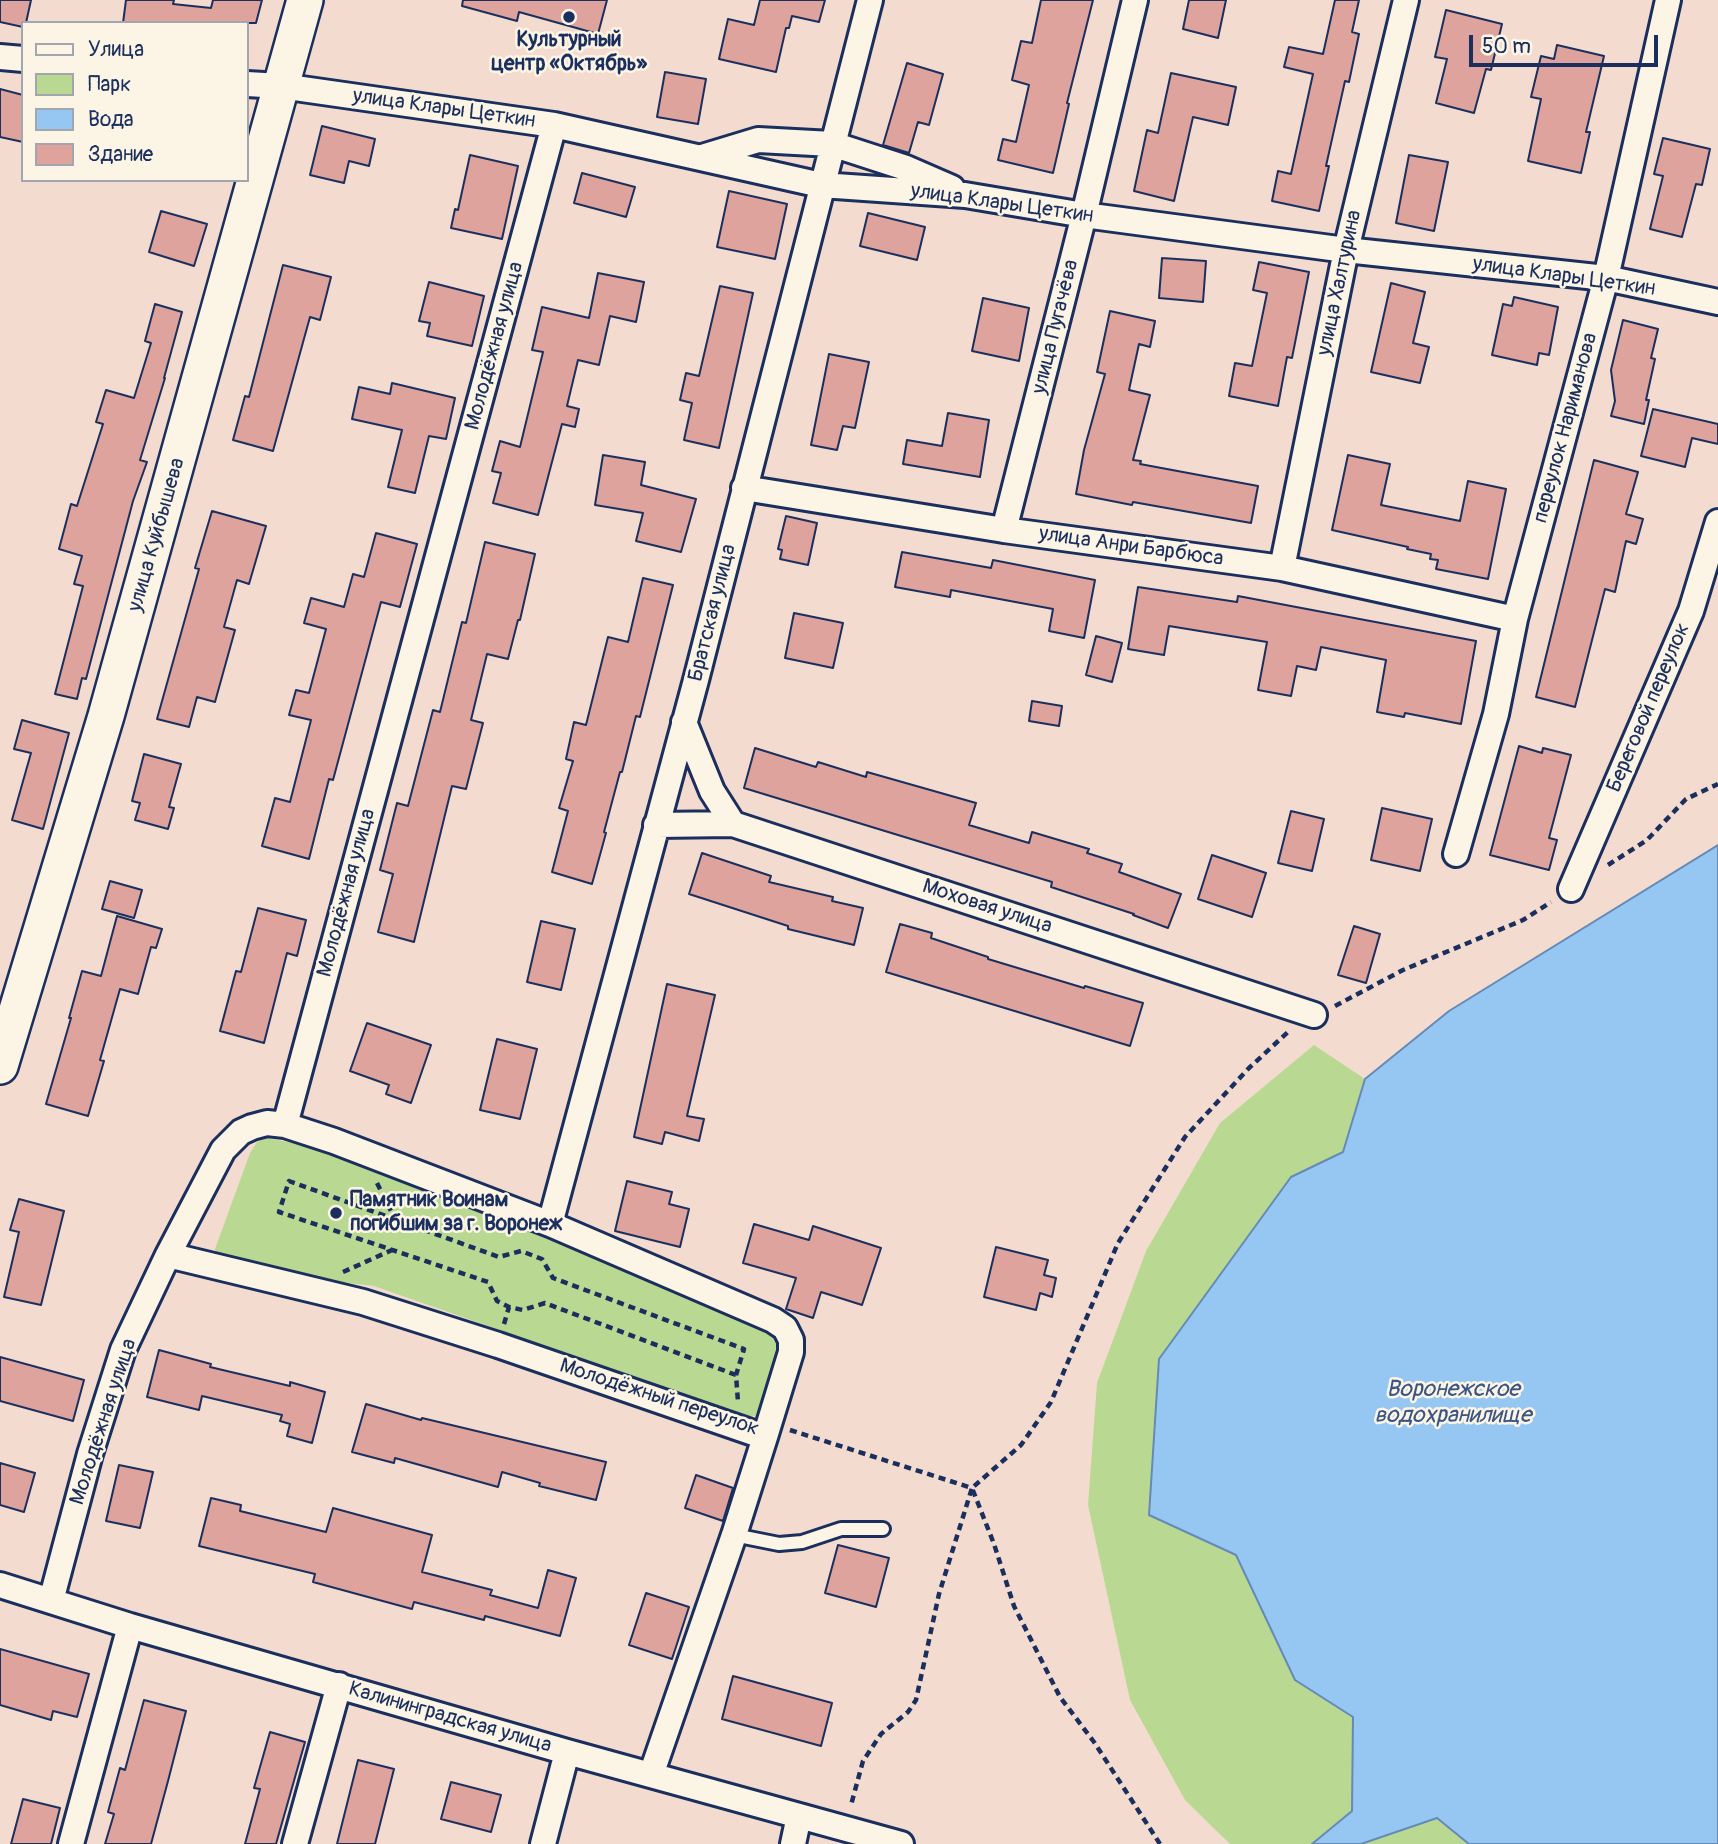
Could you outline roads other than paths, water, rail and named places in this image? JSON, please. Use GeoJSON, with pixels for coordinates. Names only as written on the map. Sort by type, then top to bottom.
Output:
{"type":"FeatureCollection","features":[{"type":"Feature","properties":{"kind":"main road","name":"улица Куйбышева"},"geometry":{"type":"LineString","coordinates":[[0,1066],[106,716],[304,0]]}},
{"type":"Feature","properties":{"kind":"street","name":"Братская улица"},"geometry":{"type":"LineString","coordinates":[[550,1224],[684,722],[870,0]]}},
{"type":"Feature","properties":{"kind":"street","name":"улица Пугачёва"},"geometry":{"type":"LineString","coordinates":[[1004,530],[1135,0]]}},
{"type":"Feature","properties":{"kind":"street","name":"улица Халтурина"},"geometry":{"type":"LineString","coordinates":[[1282,568],[1346,250],[1406,0]]}},
{"type":"Feature","properties":{"kind":"street","name":"переулок Нариманова"},"geometry":{"type":"LineString","coordinates":[[1456,854],[1496,714],[1515,619],[1606,278],[1668,0]]}},
{"type":"Feature","properties":{"kind":"street"},"geometry":{"type":"LineString","coordinates":[[0,57],[21,59]]}},
{"type":"Feature","properties":{"kind":"street","name":"улица Клары Цеткин"},"geometry":{"type":"LineString","coordinates":[[248,84],[281,86],[554,125],[821,184],[965,195],[1084,215],[1346,250],[1606,278],[1718,303]]}},
{"type":"Feature","properties":{"kind":"street","name":"Молодёжная улица"},"geometry":{"type":"LineString","coordinates":[[51,1601],[90,1454],[123,1350],[168,1255],[223,1150],[241,1132],[252,1127],[267,1123],[285,1125],[554,125]]}},
{"type":"Feature","properties":{"kind":"street"},"geometry":{"type":"LineString","coordinates":[[700,158],[758,140],[832,144],[906,167],[965,195]]}},
{"type":"Feature","properties":{"kind":"street","name":"улица Анри Барбюса"},"geometry":{"type":"LineString","coordinates":[[744,488],[1004,530],[1282,568],[1515,619]]}},
{"type":"Feature","properties":{"kind":"street","name":"Береговой переулок"},"geometry":{"type":"LineString","coordinates":[[1571,890],[1691,611],[1718,522]]}},
{"type":"Feature","properties":{"kind":"street"},"geometry":{"type":"LineString","coordinates":[[684,722],[712,791],[733,824]]}},
{"type":"Feature","properties":{"kind":"street","name":"Моховая улица"},"geometry":{"type":"LineString","coordinates":[[656,825],[733,824],[1314,1015]]}},
{"type":"Feature","properties":{"kind":"street","name":"Молодёжный переулок"},"geometry":{"type":"LineString","coordinates":[[168,1255],[363,1302],[498,1345],[739,1428],[767,1430],[791,1352],[791,1340],[785,1328],[773,1320],[550,1224],[334,1141],[285,1125]]}},
{"type":"Feature","properties":{"kind":"street"},"geometry":{"type":"LineString","coordinates":[[651,1775],[734,1535],[767,1430]]}},
{"type":"Feature","properties":{"kind":"street","name":"Калининградская улица"},"geometry":{"type":"LineString","coordinates":[[0,1585],[130,1626],[567,1752],[901,1844]]}},
{"type":"Feature","properties":{"kind":"street"},"geometry":{"type":"LineString","coordinates":[[71,1844],[130,1626]]}},
{"type":"Feature","properties":{"kind":"street"},"geometry":{"type":"LineString","coordinates":[[295,1844],[339,1685]]}},
{"type":"Feature","properties":{"kind":"street"},"geometry":{"type":"LineString","coordinates":[[543,1844],[567,1752]]}},
{"type":"Feature","properties":{"kind":"street"},"geometry":{"type":"LineString","coordinates":[[793,1844],[799,1816]]}},
{"type":"Feature","properties":{"kind":"lane"},"geometry":{"type":"LineString","coordinates":[[734,1535],[779,1544],[802,1542],[841,1529],[883,1529]]}},
{"type":"Feature","properties":{"kind":"water","name":"Воронежское водохранилище"},"geometry":{"type":"Polygon","coordinates":[[[1718,845],[1718,1844],[1469,1844],[1437,1818],[1361,1844],[1312,1844],[1352,1811],[1353,1717],[1295,1680],[1236,1555],[1149,1515],[1159,1359],[1291,1177],[1343,1152],[1365,1079],[1449,1011],[1718,845]]]}},
{"type":"Feature","properties":{"kind":"place","name":"Культурный центр «Октябрь»"},"geometry":{"type":"Point","coordinates":[569,17]}},
{"type":"Feature","properties":{"kind":"place","name":"Памятник Воинам погибшим за г. Воронеж"},"geometry":{"type":"Point","coordinates":[336,1213]}}]}
